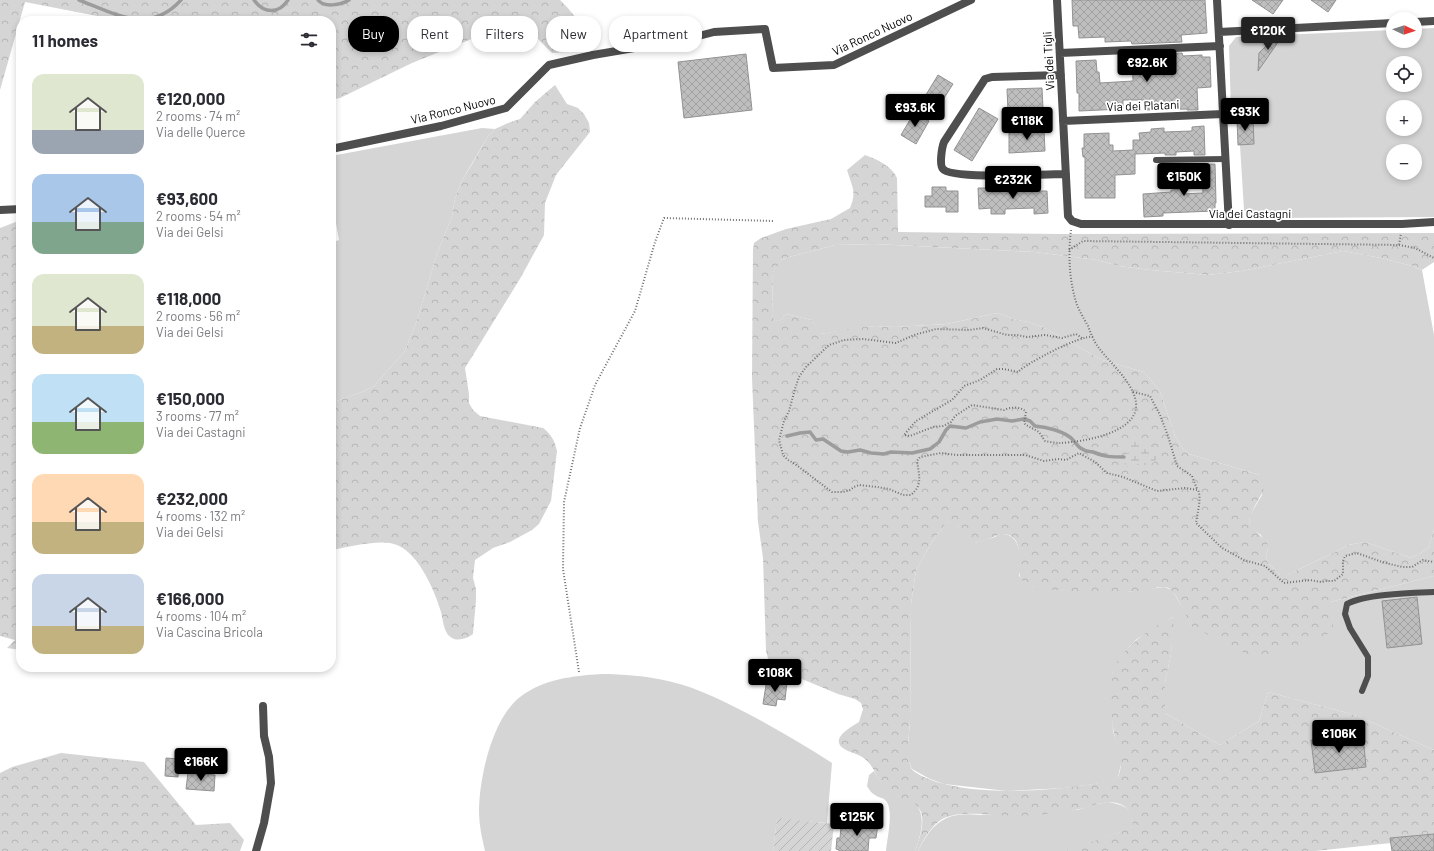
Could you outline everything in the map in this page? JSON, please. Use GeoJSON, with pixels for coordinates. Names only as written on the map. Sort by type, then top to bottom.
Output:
{"type":"FeatureCollection","features":[{"type":"Feature","properties":{"kind":"street","name":"Via Ronco Nuovo"},"geometry":{"type":"LineString","coordinates":[[336,148],[440,126],[506,108],[549,65],[593,55],[687,39],[714,32],[765,29],[773,68],[834,65],[971,0]]}},
{"type":"Feature","properties":{"kind":"street","name":"Via dei Tigli"},"geometry":{"type":"LineString","coordinates":[[1057,0],[1066,174],[1070,218]]}},
{"type":"Feature","properties":{"kind":"street"},"geometry":{"type":"LineString","coordinates":[[1217,0],[1229,225]]}},
{"type":"Feature","properties":{"kind":"street"},"geometry":{"type":"LineString","coordinates":[[1422,22],[1434,21]]}},
{"type":"Feature","properties":{"kind":"street"},"geometry":{"type":"LineString","coordinates":[[1219,32],[1386,23]]}},
{"type":"Feature","properties":{"kind":"street"},"geometry":{"type":"LineString","coordinates":[[1060,53],[1220,46]]}},
{"type":"Feature","properties":{"kind":"street"},"geometry":{"type":"LineString","coordinates":[[1061,75],[985,78],[944,142],[941,164],[943,169],[948,172],[978,176],[1066,174]]}},
{"type":"Feature","properties":{"kind":"street","name":"Via dei Platani"},"geometry":{"type":"LineString","coordinates":[[1064,121],[1223,114]]}},
{"type":"Feature","properties":{"kind":"street"},"geometry":{"type":"LineString","coordinates":[[0,210],[16,209]]}},
{"type":"Feature","properties":{"kind":"street","name":"Via dei Castagni"},"geometry":{"type":"LineString","coordinates":[[1070,218],[1081,224],[1229,225],[1402,224],[1434,222]]}},
{"type":"Feature","properties":{"kind":"street"},"geometry":{"type":"LineString","coordinates":[[256,851],[264,823],[271,783],[269,758],[264,736],[263,706]]}},
{"type":"Feature","properties":{"kind":"lane"},"geometry":{"type":"LineString","coordinates":[[1156,160],[1226,159]]}},
{"type":"Feature","properties":{"kind":"lane"},"geometry":{"type":"LineString","coordinates":[[1362,691],[1368,676],[1368,657],[1350,628],[1344,614],[1347,604],[1355,600],[1399,594],[1434,592]]}},
{"type":"Feature","properties":{"kind":"path"},"geometry":{"type":"LineString","coordinates":[[579,672],[563,569],[564,502],[580,428],[595,386],[635,311],[655,242],[664,218],[774,221]]}},
{"type":"Feature","properties":{"kind":"path"},"geometry":{"type":"LineString","coordinates":[[1070,218],[1069,250],[1072,285],[1077,305],[1093,337],[1098,347],[1126,382],[1132,392],[1136,401],[1136,408],[1129,422],[1120,428],[1093,439],[1060,443],[1045,441],[1039,432],[1026,425],[1024,423],[1026,417],[1026,412],[1024,410],[1017,407],[1004,410],[972,405],[955,416],[951,422],[943,426],[933,427],[906,437],[904,435],[916,420],[952,400],[964,386],[980,380],[997,369],[1018,372],[1041,357],[1082,338],[1089,336],[1093,337]]}},
{"type":"Feature","properties":{"kind":"path"},"geometry":{"type":"LineString","coordinates":[[1399,245],[1402,224]]}},
{"type":"Feature","properties":{"kind":"path"},"geometry":{"type":"LineString","coordinates":[[1069,250],[1083,241],[1399,245],[1415,248],[1434,258]]}},
{"type":"Feature","properties":{"kind":"path"},"geometry":{"type":"LineString","coordinates":[[1082,338],[1076,334],[1062,338],[1045,335],[1027,338],[1017,335],[1007,335],[983,328],[969,330],[936,329],[914,335],[896,343],[863,339],[844,340],[829,346],[806,367],[799,377],[779,440],[783,455],[832,492],[850,490],[859,485],[883,488],[903,495],[911,495],[919,487],[920,479],[918,461],[920,457],[941,453],[957,455],[1025,455],[1044,461],[1058,459],[1066,460],[1080,453],[1095,462],[1108,473],[1123,477],[1157,491],[1185,488],[1198,490]]}},
{"type":"Feature","properties":{"kind":"path"},"geometry":{"type":"LineString","coordinates":[[1132,392],[1150,396],[1160,415],[1177,466],[1192,476],[1200,494],[1196,523],[1222,548],[1240,558],[1265,566],[1284,583],[1310,580],[1321,582],[1334,581],[1343,574],[1343,561],[1345,556],[1357,552],[1375,560],[1402,567],[1412,567],[1423,560],[1434,562]]}},
{"type":"Feature","properties":{"kind":"green space"},"geometry":{"type":"Polygon","coordinates":[[[0,0],[560,0],[574,16],[546,16],[546,47],[538,39],[538,16],[471,16],[471,39],[463,42],[463,16],[407,16],[407,52],[439,52],[412,63],[336,99],[336,16],[97,16],[25,2],[21,16],[16,16],[16,34],[0,90],[0,0]]]}},
{"type":"Feature","properties":{"kind":"green space"},"geometry":{"type":"Polygon","coordinates":[[[1434,28],[1434,217],[1251,218],[1244,210],[1237,119],[1231,111],[1229,46],[1236,37],[1386,30],[1386,48],[1422,48],[1422,29],[1434,28]]]}},
{"type":"Feature","properties":{"kind":"green space"},"geometry":{"type":"Polygon","coordinates":[[[555,85],[567,104],[578,108],[584,114],[589,123],[590,132],[556,175],[545,203],[544,235],[521,277],[465,368],[469,403],[473,410],[480,416],[543,428],[552,438],[557,451],[551,501],[539,524],[532,530],[510,542],[493,548],[475,560],[473,578],[476,589],[476,600],[473,634],[459,640],[452,638],[446,631],[435,594],[425,574],[412,556],[405,550],[397,545],[383,542],[336,549],[336,401],[374,386],[405,351],[417,320],[437,254],[452,216],[455,199],[461,182],[488,136],[495,129],[520,119],[535,102],[555,85]]]}},
{"type":"Feature","properties":{"kind":"green space"},"geometry":{"type":"Polygon","coordinates":[[[482,128],[495,129],[488,136],[461,182],[455,199],[452,216],[437,254],[417,320],[405,351],[374,386],[336,401],[336,241],[339,240],[336,224],[336,155],[482,128]]]}},
{"type":"Feature","properties":{"kind":"green space"},"geometry":{"type":"Polygon","coordinates":[[[865,155],[888,167],[897,178],[898,232],[1061,234],[1434,233],[1434,262],[1422,270],[1381,258],[1343,251],[1242,271],[1208,275],[1119,266],[1097,260],[1035,252],[875,244],[835,245],[782,259],[773,272],[772,314],[775,321],[781,320],[786,314],[812,320],[821,334],[875,326],[895,327],[947,324],[997,313],[1043,327],[1102,360],[1144,372],[1160,391],[1175,436],[1183,449],[1189,454],[1260,475],[1266,479],[1263,491],[1252,512],[1249,523],[1267,543],[1268,549],[1266,555],[1268,563],[1280,575],[1287,575],[1348,545],[1365,542],[1411,558],[1428,548],[1434,530],[1434,576],[1330,602],[1334,632],[1256,659],[1191,626],[1182,606],[1170,589],[1160,587],[1141,591],[1106,592],[1051,590],[1031,586],[1024,582],[1020,576],[1018,546],[1015,540],[1009,535],[1000,534],[980,542],[968,543],[960,538],[960,527],[953,522],[946,523],[930,545],[916,571],[911,604],[910,722],[908,759],[912,770],[928,779],[947,785],[969,789],[1017,791],[1079,786],[1108,781],[1118,777],[1121,760],[1113,727],[1111,684],[1113,671],[1123,654],[1130,646],[1147,632],[1174,617],[1171,654],[1165,683],[1165,713],[1220,745],[1259,721],[1268,692],[1355,715],[1434,750],[1434,834],[1391,838],[1391,843],[1315,851],[1066,851],[1120,832],[1132,826],[1132,818],[1127,809],[1121,804],[1112,802],[1041,815],[1014,816],[968,814],[950,816],[944,818],[932,828],[925,837],[918,851],[915,851],[921,832],[922,822],[921,812],[918,807],[915,804],[888,791],[865,759],[848,751],[839,743],[839,739],[845,731],[859,722],[863,709],[861,703],[855,699],[838,694],[797,677],[785,675],[769,662],[766,651],[763,558],[758,522],[752,378],[754,243],[761,238],[786,229],[831,219],[850,208],[853,193],[847,170],[865,155]]]}},
{"type":"Feature","properties":{"kind":"green space"},"geometry":{"type":"Polygon","coordinates":[[[16,222],[16,649],[7,648],[15,640],[0,636],[0,228],[16,222]]]}},
{"type":"Feature","properties":{"kind":"green space"},"geometry":{"type":"Polygon","coordinates":[[[875,244],[1035,252],[1097,260],[1119,266],[1208,275],[1242,271],[1343,251],[1381,258],[1422,270],[1434,335],[1434,530],[1428,548],[1411,558],[1365,542],[1348,545],[1287,575],[1280,575],[1268,563],[1266,555],[1268,549],[1261,535],[1253,529],[1249,523],[1250,515],[1262,495],[1260,475],[1189,454],[1183,449],[1175,436],[1160,391],[1144,372],[1102,360],[1043,327],[997,313],[947,324],[895,327],[875,326],[820,334],[812,320],[786,314],[781,320],[775,321],[772,314],[773,272],[782,259],[835,245],[875,244]]]}},
{"type":"Feature","properties":{"kind":"green space"},"geometry":{"type":"Polygon","coordinates":[[[1135,438],[1140,440],[1143,444],[1136,449],[1128,449],[1125,446],[1128,441],[1135,438]]]}},
{"type":"Feature","properties":{"kind":"green space"},"geometry":{"type":"Polygon","coordinates":[[[1152,445],[1158,453],[1155,461],[1148,465],[1137,464],[1127,467],[1123,461],[1127,453],[1141,450],[1145,446],[1152,445]]]}},
{"type":"Feature","properties":{"kind":"green space"},"geometry":{"type":"Polygon","coordinates":[[[953,521],[975,543],[1000,534],[1006,534],[1014,539],[1020,554],[1019,576],[1031,586],[1057,590],[1127,592],[1164,587],[1172,590],[1184,610],[1191,626],[1330,602],[1434,576],[1434,750],[1355,715],[1268,692],[1259,721],[1220,745],[1165,713],[1165,683],[1171,654],[1173,617],[1137,639],[1129,647],[1113,671],[1111,685],[1113,731],[1122,760],[1118,777],[1108,782],[1065,788],[1007,791],[944,784],[930,779],[912,769],[908,759],[910,722],[911,604],[916,571],[930,545],[946,523],[953,521]]]}},
{"type":"Feature","properties":{"kind":"green space"},"geometry":{"type":"Polygon","coordinates":[[[618,674],[660,679],[703,692],[758,719],[832,763],[827,823],[777,819],[773,851],[485,851],[479,817],[481,783],[489,750],[502,719],[510,707],[520,697],[539,686],[569,677],[618,674]]]}},
{"type":"Feature","properties":{"kind":"green space"},"geometry":{"type":"Polygon","coordinates":[[[61,753],[144,762],[196,825],[230,823],[244,840],[240,851],[0,851],[0,773],[12,767],[61,753]]]}},
{"type":"Feature","properties":{"kind":"green space"},"geometry":{"type":"Polygon","coordinates":[[[874,771],[889,791],[909,800],[915,804],[919,810],[922,823],[915,851],[886,851],[890,811],[886,801],[876,796],[867,786],[869,775],[874,771]]]}},
{"type":"Feature","properties":{"kind":"green space"},"geometry":{"type":"Polygon","coordinates":[[[1107,802],[1117,804],[1130,811],[1133,820],[1132,826],[1126,830],[1074,849],[1066,851],[918,851],[929,832],[942,820],[950,817],[969,814],[981,815],[1077,810],[1107,802]]]}},
{"type":"Feature","properties":{"kind":"green space"},"geometry":{"type":"Polygon","coordinates":[[[777,818],[834,824],[831,851],[773,851],[777,818]]]}},
{"type":"Feature","properties":{"kind":"building"},"geometry":{"type":"Polygon","coordinates":[[[1072,0],[1205,0],[1207,33],[1181,35],[1182,42],[1132,44],[1131,41],[1105,42],[1105,37],[1079,38],[1078,26],[1073,26],[1072,0]]]}},
{"type":"Feature","properties":{"kind":"building"},"geometry":{"type":"Polygon","coordinates":[[[1252,0],[1283,0],[1273,14],[1252,0]]]}},
{"type":"Feature","properties":{"kind":"building"},"geometry":{"type":"Polygon","coordinates":[[[1311,0],[1336,0],[1328,12],[1311,0]]]}},
{"type":"Feature","properties":{"kind":"building"},"geometry":{"type":"Polygon","coordinates":[[[1277,35],[1281,38],[1258,71],[1259,53],[1277,35]]]}},
{"type":"Feature","properties":{"kind":"building"},"geometry":{"type":"Polygon","coordinates":[[[1182,53],[1183,56],[1202,55],[1202,57],[1210,57],[1211,87],[1197,88],[1198,110],[1145,110],[1144,100],[1123,100],[1123,109],[1079,111],[1076,61],[1096,60],[1100,83],[1133,81],[1132,55],[1182,53]]]}},
{"type":"Feature","properties":{"kind":"building"},"geometry":{"type":"Polygon","coordinates":[[[746,54],[752,110],[684,118],[678,62],[746,54]]]}},
{"type":"Feature","properties":{"kind":"building"},"geometry":{"type":"Polygon","coordinates":[[[938,75],[953,84],[939,106],[924,98],[938,75]]]}},
{"type":"Feature","properties":{"kind":"building"},"geometry":{"type":"Polygon","coordinates":[[[1042,88],[1043,109],[1008,111],[1007,89],[1042,88]]]}},
{"type":"Feature","properties":{"kind":"building"},"geometry":{"type":"Polygon","coordinates":[[[979,108],[998,119],[972,161],[954,150],[979,108]]]}},
{"type":"Feature","properties":{"kind":"building"},"geometry":{"type":"Polygon","coordinates":[[[914,113],[929,121],[916,144],[901,135],[914,113]]]}},
{"type":"Feature","properties":{"kind":"building"},"geometry":{"type":"Polygon","coordinates":[[[1237,119],[1253,119],[1254,144],[1238,145],[1237,119]]]}},
{"type":"Feature","properties":{"kind":"building"},"geometry":{"type":"Polygon","coordinates":[[[1204,126],[1205,155],[1194,155],[1194,151],[1176,152],[1176,155],[1165,155],[1165,153],[1135,154],[1135,174],[1115,175],[1115,198],[1085,198],[1085,157],[1083,157],[1082,148],[1084,148],[1084,134],[1109,133],[1109,145],[1113,145],[1113,151],[1133,150],[1133,140],[1140,140],[1139,133],[1151,132],[1151,129],[1164,128],[1164,132],[1192,131],[1192,127],[1204,126]]]}},
{"type":"Feature","properties":{"kind":"building"},"geometry":{"type":"Polygon","coordinates":[[[1044,130],[1045,151],[1009,153],[1009,131],[1044,130]]]}},
{"type":"Feature","properties":{"kind":"building"},"geometry":{"type":"Polygon","coordinates":[[[1165,164],[1176,164],[1176,171],[1166,171],[1165,164]]]}},
{"type":"Feature","properties":{"kind":"building"},"geometry":{"type":"Polygon","coordinates":[[[1194,164],[1215,164],[1215,211],[1163,213],[1163,216],[1144,217],[1143,194],[1171,192],[1171,190],[1182,189],[1182,194],[1203,193],[1202,173],[1195,173],[1194,164]]]}},
{"type":"Feature","properties":{"kind":"building"},"geometry":{"type":"Polygon","coordinates":[[[932,187],[946,187],[946,191],[958,191],[958,212],[946,212],[946,207],[925,207],[925,196],[932,196],[932,187]]]}},
{"type":"Feature","properties":{"kind":"building"},"geometry":{"type":"Polygon","coordinates":[[[978,188],[991,188],[991,192],[1021,191],[1021,188],[1034,188],[1034,191],[1047,191],[1048,213],[1034,214],[1034,208],[1005,209],[1005,214],[991,214],[991,208],[979,209],[978,188]]]}},
{"type":"Feature","properties":{"kind":"building"},"geometry":{"type":"Polygon","coordinates":[[[1417,597],[1422,644],[1387,648],[1382,601],[1417,597]]]}},
{"type":"Feature","properties":{"kind":"building"},"geometry":{"type":"Polygon","coordinates":[[[772,680],[787,682],[785,700],[777,699],[776,706],[763,704],[766,685],[771,685],[772,680]]]}},
{"type":"Feature","properties":{"kind":"building"},"geometry":{"type":"Polygon","coordinates":[[[1363,735],[1366,767],[1315,773],[1311,740],[1363,735]]]}},
{"type":"Feature","properties":{"kind":"building"},"geometry":{"type":"Polygon","coordinates":[[[166,758],[179,759],[178,777],[165,776],[166,758]]]}},
{"type":"Feature","properties":{"kind":"building"},"geometry":{"type":"Polygon","coordinates":[[[188,773],[215,775],[214,791],[186,789],[188,773]]]}},
{"type":"Feature","properties":{"kind":"building"},"geometry":{"type":"Polygon","coordinates":[[[858,821],[878,824],[876,838],[869,838],[868,851],[839,851],[836,849],[837,838],[840,838],[841,827],[853,828],[858,821]]]}},
{"type":"Feature","properties":{"kind":"building"},"geometry":{"type":"Polygon","coordinates":[[[1434,834],[1434,851],[1392,851],[1390,838],[1434,834]]]}},
{"type":"Feature","properties":{"kind":"waterway"},"geometry":{"type":"LineString","coordinates":[[79,0],[123,16]]}},
{"type":"Feature","properties":{"kind":"waterway"},"geometry":{"type":"LineString","coordinates":[[159,16],[169,11],[181,0]]}},
{"type":"Feature","properties":{"kind":"waterway"},"geometry":{"type":"LineString","coordinates":[[254,0],[258,5],[267,10],[276,10],[284,5],[288,0]]}},
{"type":"Feature","properties":{"kind":"waterway"},"geometry":{"type":"LineString","coordinates":[[318,0],[321,3],[328,5],[342,3],[349,0]]}},
{"type":"Feature","properties":{"kind":"waterway"},"geometry":{"type":"LineString","coordinates":[[787,436],[810,432],[816,440],[823,439],[841,451],[848,452],[860,450],[884,454],[891,452],[912,453],[930,449],[939,442],[950,426],[966,428],[980,422],[997,419],[1012,421],[1024,419],[1030,421],[1035,426],[1050,428],[1065,434],[1085,451],[1101,455],[1124,457]]}}]}
